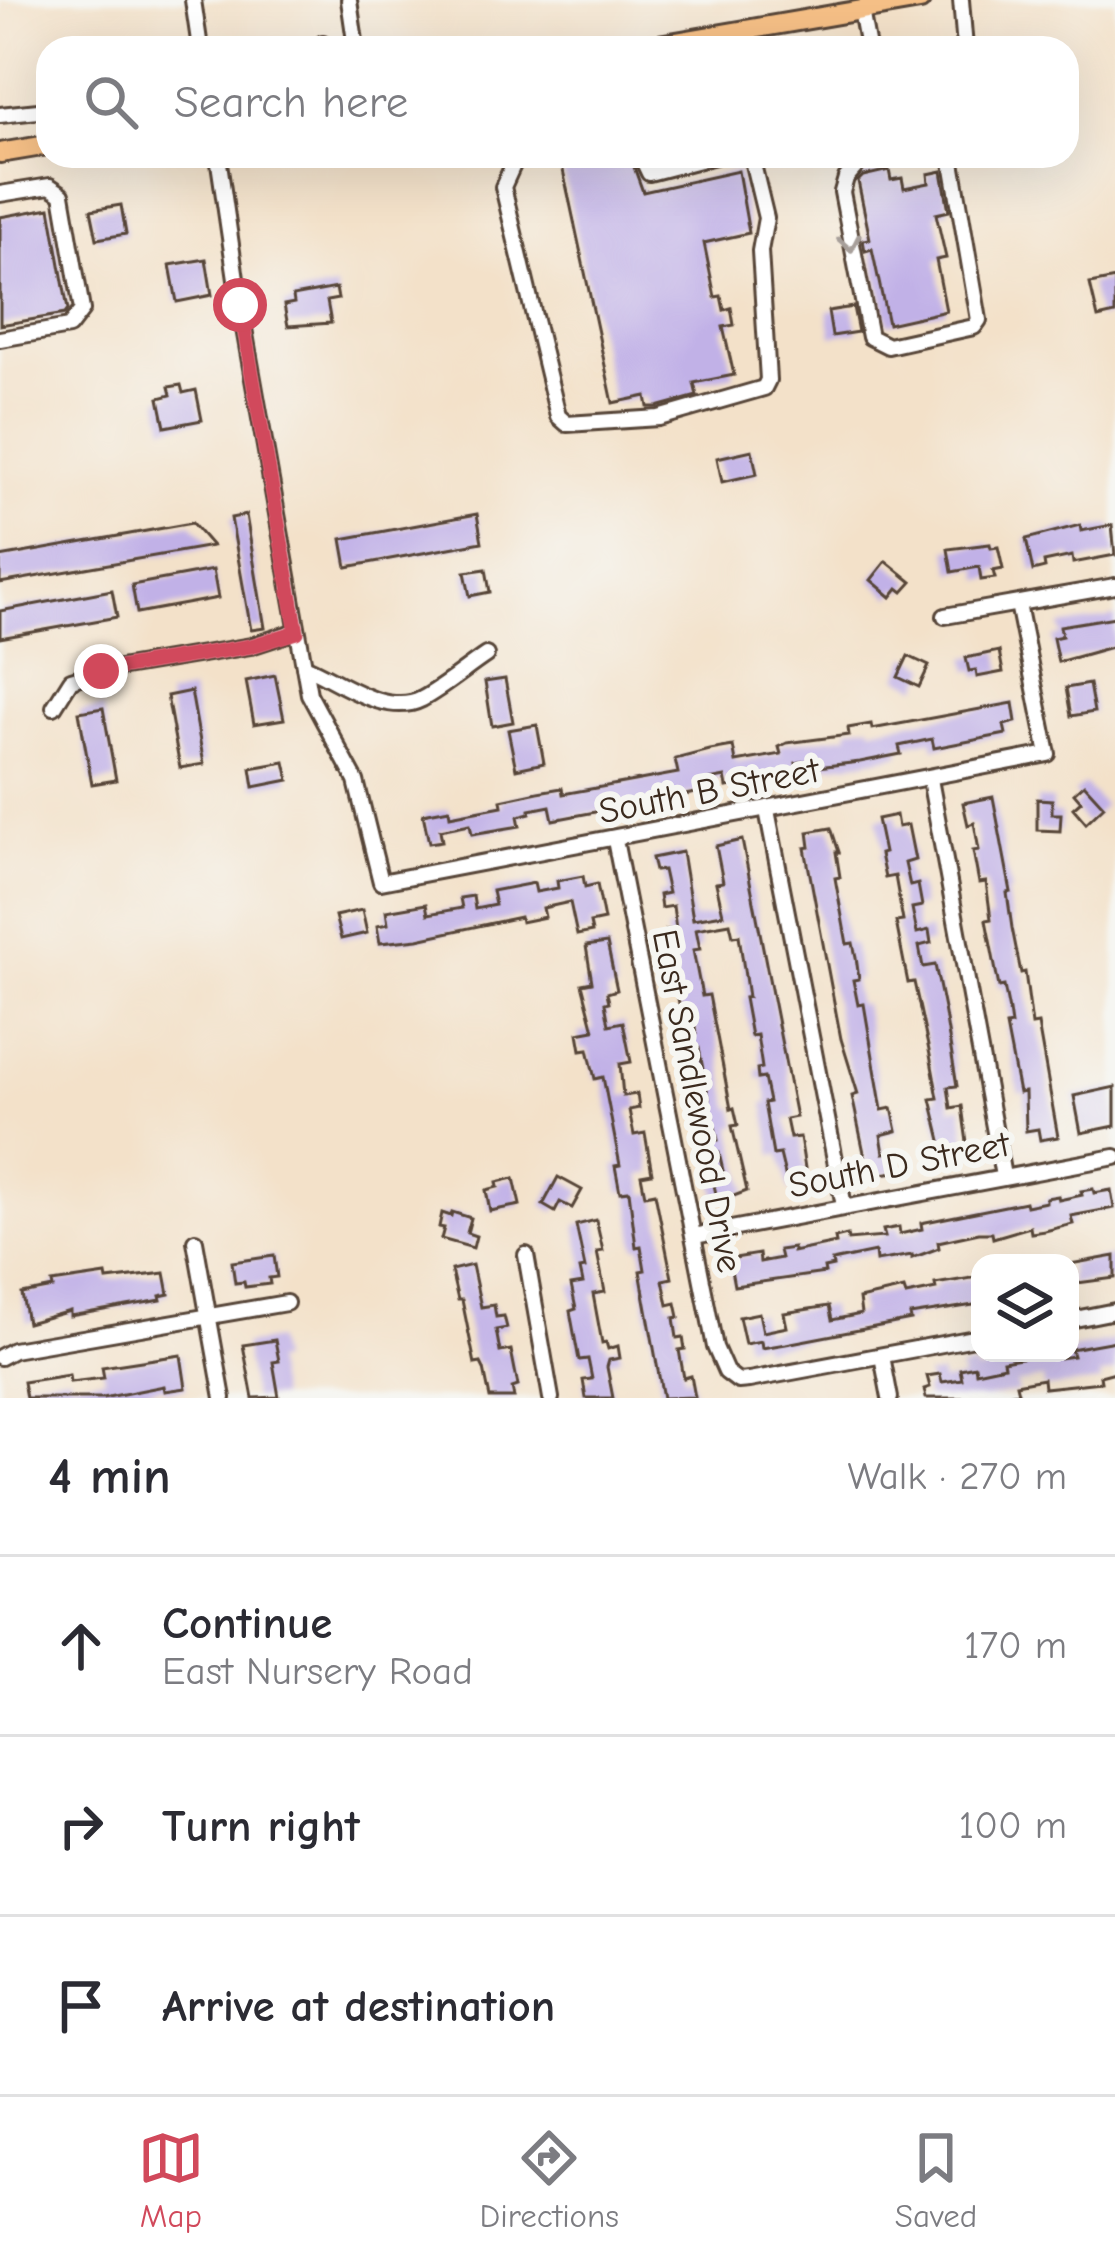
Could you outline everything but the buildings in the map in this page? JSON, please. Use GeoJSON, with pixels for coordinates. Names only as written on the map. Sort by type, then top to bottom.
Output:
{"type":"FeatureCollection","features":[{"type":"Feature","properties":{"kind":"main road"},"geometry":{"type":"LineString","coordinates":[[729,36],[835,7],[861,10],[920,0]]}},
{"type":"Feature","properties":{"kind":"main road"},"geometry":{"type":"LineString","coordinates":[[0,153],[36,147]]}},
{"type":"Feature","properties":{"kind":"street"},"geometry":{"type":"LineString","coordinates":[[193,0],[198,36]]}},
{"type":"Feature","properties":{"kind":"street"},"geometry":{"type":"LineString","coordinates":[[350,0],[354,36]]}},
{"type":"Feature","properties":{"kind":"street"},"geometry":{"type":"LineString","coordinates":[[961,0],[963,36]]}},
{"type":"Feature","properties":{"kind":"street"},"geometry":{"type":"LineString","coordinates":[[861,10],[866,36]]}},
{"type":"Feature","properties":{"kind":"street"},"geometry":{"type":"LineString","coordinates":[[0,115],[36,111]]}},
{"type":"Feature","properties":{"kind":"street"},"geometry":{"type":"LineString","coordinates":[[220,168],[304,667],[370,697],[405,704],[418,701],[486,655]]}},
{"type":"Feature","properties":{"kind":"street"},"geometry":{"type":"LineString","coordinates":[[512,168],[503,187],[558,416],[567,424],[659,418],[764,388],[768,380],[760,250],[766,222],[754,168]]}},
{"type":"Feature","properties":{"kind":"street"},"geometry":{"type":"LineString","coordinates":[[855,168],[842,191],[870,337],[888,346],[974,327],[979,320],[953,168]]}},
{"type":"Feature","properties":{"kind":"street"},"geometry":{"type":"LineString","coordinates":[[0,194],[50,186],[62,194],[82,310],[69,327],[0,339]]}},
{"type":"Feature","properties":{"kind":"street"},"geometry":{"type":"LineString","coordinates":[[945,616],[1115,586]]}},
{"type":"Feature","properties":{"kind":"street","name":"South B Street"},"geometry":{"type":"LineString","coordinates":[[304,667],[309,694],[356,781],[381,882],[1048,754],[1018,604]]}},
{"type":"Feature","properties":{"kind":"street"},"geometry":{"type":"LineString","coordinates":[[53,707],[71,680],[251,646],[297,632]]}},
{"type":"Feature","properties":{"kind":"street"},"geometry":{"type":"LineString","coordinates":[[930,779],[1003,1176]]}},
{"type":"Feature","properties":{"kind":"street"},"geometry":{"type":"LineString","coordinates":[[767,810],[844,1206]]}},
{"type":"Feature","properties":{"kind":"street","name":"East Sandlewood Drive"},"geometry":{"type":"LineString","coordinates":[[615,840],[715,1347],[726,1372],[738,1381],[882,1356]]}},
{"type":"Feature","properties":{"kind":"street","name":"South D Street"},"geometry":{"type":"LineString","coordinates":[[694,1236],[1115,1157]]}},
{"type":"Feature","properties":{"kind":"street"},"geometry":{"type":"LineString","coordinates":[[195,1241],[223,1398]]}},
{"type":"Feature","properties":{"kind":"street"},"geometry":{"type":"LineString","coordinates":[[526,1255],[551,1398]]}},
{"type":"Feature","properties":{"kind":"street"},"geometry":{"type":"LineString","coordinates":[[0,1357],[13,1350],[286,1303]]}},
{"type":"Feature","properties":{"kind":"street"},"geometry":{"type":"LineString","coordinates":[[1079,1318],[1115,1312]]}},
{"type":"Feature","properties":{"kind":"street"},"geometry":{"type":"LineString","coordinates":[[890,1398],[882,1356],[971,1339]]}},
{"type":"Feature","properties":{"kind":"route"},"geometry":{"type":"LineString","coordinates":[[101,671],[251,646],[297,632],[240,305]]}}]}
